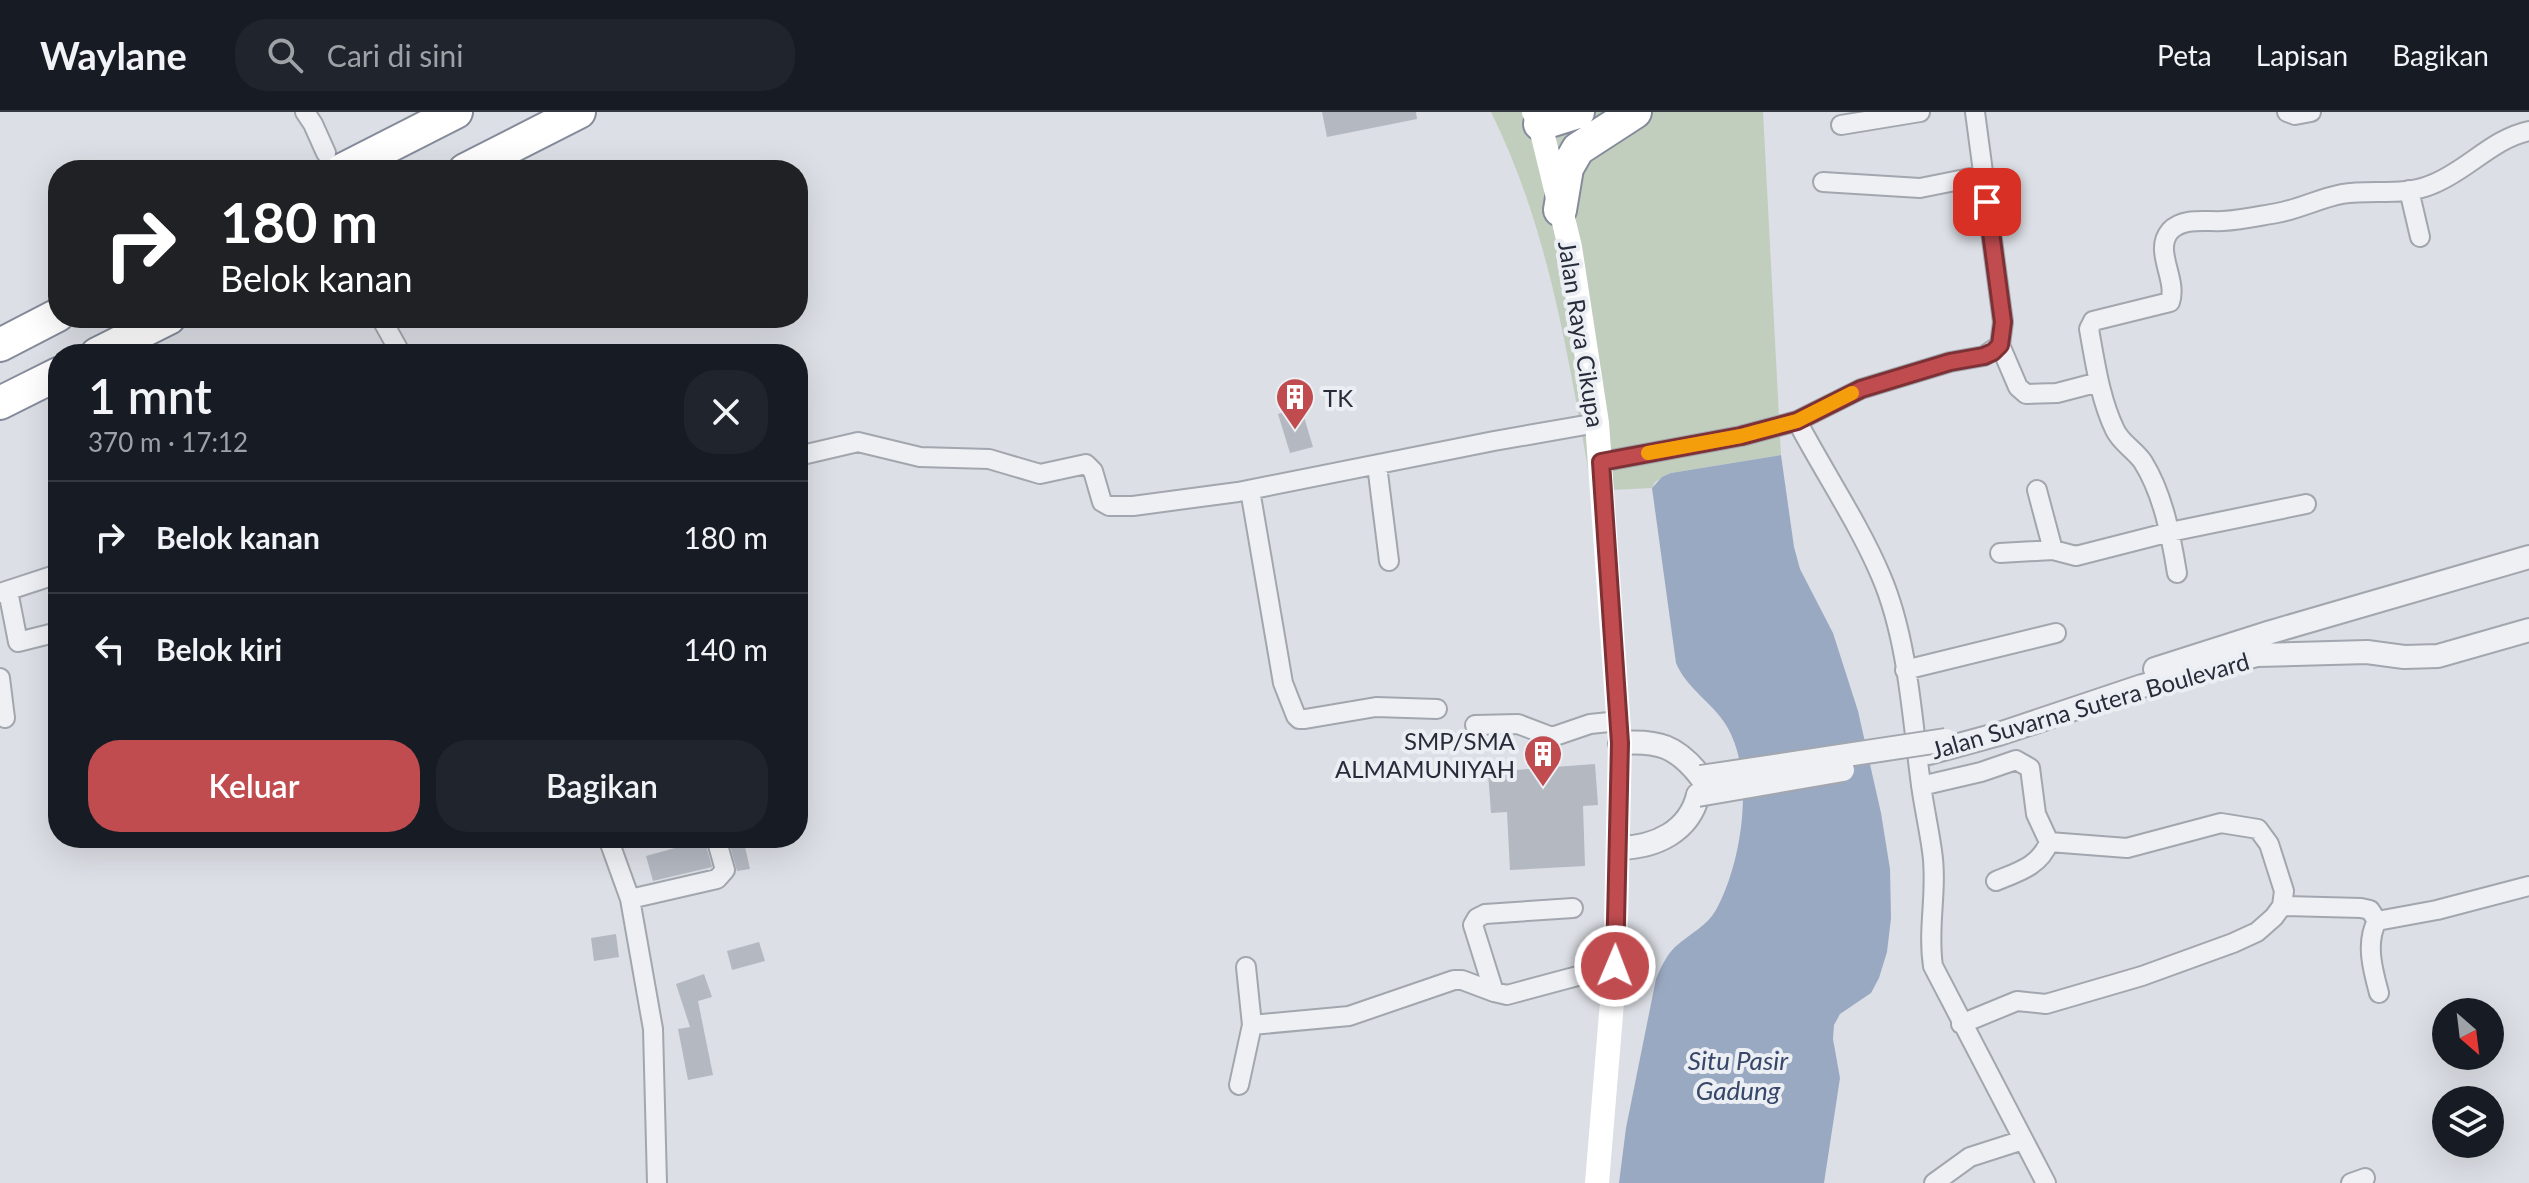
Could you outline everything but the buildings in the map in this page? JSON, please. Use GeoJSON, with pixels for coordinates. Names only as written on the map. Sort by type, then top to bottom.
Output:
{"type":"FeatureCollection","features":[{"type":"Feature","properties":{"kind":"highway"},"geometry":{"type":"LineString","coordinates":[[342,160],[410,112]]}},
{"type":"Feature","properties":{"kind":"highway"},"geometry":{"type":"LineString","coordinates":[[345,160],[456,112]]}},
{"type":"Feature","properties":{"kind":"highway"},"geometry":{"type":"LineString","coordinates":[[485,160],[579,112]]}},
{"type":"Feature","properties":{"kind":"highway"},"geometry":{"type":"LineString","coordinates":[[542,132],[597,112]]}},
{"type":"Feature","properties":{"kind":"highway"},"geometry":{"type":"LineString","coordinates":[[1537,118],[1578,112]]}},
{"type":"Feature","properties":{"kind":"highway"},"geometry":{"type":"LineString","coordinates":[[1560,210],[1567,168],[1578,149],[1635,112]]}},
{"type":"Feature","properties":{"kind":"highway"},"geometry":{"type":"LineString","coordinates":[[0,345],[48,320]]}},
{"type":"Feature","properties":{"kind":"highway"},"geometry":{"type":"LineString","coordinates":[[117,344],[149,328]]}},
{"type":"Feature","properties":{"kind":"highway"},"geometry":{"type":"LineString","coordinates":[[0,403],[48,379]]}},
{"type":"Feature","properties":{"kind":"main road","name":"Jalan Raya Cikupa"},"geometry":{"type":"LineString","coordinates":[[1537,118],[1570,247],[1597,423],[1619,732],[1620,848],[1615,966],[1597,1183]]}},
{"type":"Feature","properties":{"kind":"street"},"geometry":{"type":"LineString","coordinates":[[305,112],[334,160]]}},
{"type":"Feature","properties":{"kind":"street"},"geometry":{"type":"LineString","coordinates":[[1841,125],[1920,112]]}},
{"type":"Feature","properties":{"kind":"street"},"geometry":{"type":"LineString","coordinates":[[1975,112],[2002,303],[2000,345],[2018,387],[2026,394],[2057,393],[2099,382]]}},
{"type":"Feature","properties":{"kind":"street"},"geometry":{"type":"LineString","coordinates":[[2287,112],[2295,115],[2311,112]]}},
{"type":"Feature","properties":{"kind":"street"},"geometry":{"type":"LineString","coordinates":[[2177,573],[2170,532],[2144,464],[2115,429],[2099,382],[2090,325],[2093,321],[2170,302],[2172,286],[2164,241],[2178,225],[2291,210],[2347,193],[2409,190],[2443,180],[2497,142],[2529,131]]}},
{"type":"Feature","properties":{"kind":"street"},"geometry":{"type":"LineString","coordinates":[[1823,182],[1920,188],[1985,175]]}},
{"type":"Feature","properties":{"kind":"street"},"geometry":{"type":"LineString","coordinates":[[2409,190],[2420,237]]}},
{"type":"Feature","properties":{"kind":"street"},"geometry":{"type":"LineString","coordinates":[[1601,462],[1741,436],[1797,421],[1861,389],[1950,362],[1984,356],[2000,345]]}},
{"type":"Feature","properties":{"kind":"street"},"geometry":{"type":"LineString","coordinates":[[1797,421],[1881,577],[1892,612],[1913,708],[1921,786],[1933,854],[1929,943],[1933,966],[2046,1183]]}},
{"type":"Feature","properties":{"kind":"street"},"geometry":{"type":"LineString","coordinates":[[808,454],[858,442],[920,457],[989,459],[1040,474],[1086,464],[1093,471],[1102,502],[1109,506],[1133,506],[1250,490],[1597,423]]}},
{"type":"Feature","properties":{"kind":"street"},"geometry":{"type":"LineString","coordinates":[[1377,465],[1389,561]]}},
{"type":"Feature","properties":{"kind":"street"},"geometry":{"type":"LineString","coordinates":[[1250,490],[1283,683],[1296,716],[1305,719],[1384,707],[1437,709]]}},
{"type":"Feature","properties":{"kind":"street"},"geometry":{"type":"LineString","coordinates":[[2037,490],[2053,550]]}},
{"type":"Feature","properties":{"kind":"street"},"geometry":{"type":"LineString","coordinates":[[2000,553],[2053,550],[2076,556],[2170,532],[2306,504]]}},
{"type":"Feature","properties":{"kind":"street","name":"Jalan Suvarna Sutera Boulevard"},"geometry":{"type":"LineString","coordinates":[[1700,786],[1946,740],[2238,642],[2529,557]]}},
{"type":"Feature","properties":{"kind":"street"},"geometry":{"type":"LineString","coordinates":[[48,577],[4,592],[9,645],[48,635]]}},
{"type":"Feature","properties":{"kind":"street","name":"Jalan Suvarna Sutera Boulevard"},"geometry":{"type":"LineString","coordinates":[[1700,786],[1770,784],[1926,754],[1999,734],[2142,686],[2257,655],[2367,652],[2404,657],[2438,656],[2529,630]]}},
{"type":"Feature","properties":{"kind":"street"},"geometry":{"type":"LineString","coordinates":[[1905,670],[2056,633]]}},
{"type":"Feature","properties":{"kind":"street"},"geometry":{"type":"LineString","coordinates":[[0,678],[5,718]]}},
{"type":"Feature","properties":{"kind":"street"},"geometry":{"type":"LineString","coordinates":[[1475,725],[1522,725],[1543,736],[1552,737],[1590,724],[1673,749],[1687,758],[1700,786],[1694,807],[1680,827],[1660,842],[1620,848]]}},
{"type":"Feature","properties":{"kind":"street"},"geometry":{"type":"LineString","coordinates":[[1921,786],[2016,760],[2030,768],[2036,814],[2049,842]]}},
{"type":"Feature","properties":{"kind":"street"},"geometry":{"type":"LineString","coordinates":[[1961,1024],[2017,1001],[2046,1004],[2142,976],[2220,948],[2257,932],[2282,906],[2284,891],[2277,864],[2269,844],[2258,829],[2221,823],[2127,848],[2049,842]]}},
{"type":"Feature","properties":{"kind":"street"},"geometry":{"type":"LineString","coordinates":[[1996,881],[2031,866],[2041,858],[2049,842]]}},
{"type":"Feature","properties":{"kind":"street"},"geometry":{"type":"LineString","coordinates":[[612,848],[630,899],[653,1029],[657,1183]]}},
{"type":"Feature","properties":{"kind":"street"},"geometry":{"type":"LineString","coordinates":[[630,899],[717,879],[725,870],[719,848]]}},
{"type":"Feature","properties":{"kind":"street"},"geometry":{"type":"LineString","coordinates":[[2377,921],[2437,910],[2529,886]]}},
{"type":"Feature","properties":{"kind":"street"},"geometry":{"type":"LineString","coordinates":[[2282,906],[2361,908],[2375,914],[2377,921],[2373,929],[2371,957],[2379,993]]}},
{"type":"Feature","properties":{"kind":"street"},"geometry":{"type":"LineString","coordinates":[[1494,992],[1473,925],[1477,918],[1485,914],[1573,908]]}},
{"type":"Feature","properties":{"kind":"street"},"geometry":{"type":"LineString","coordinates":[[1252,1025],[1349,1016],[1454,980],[1507,995],[1615,966]]}},
{"type":"Feature","properties":{"kind":"street"},"geometry":{"type":"LineString","coordinates":[[1239,1085],[1252,1025],[1246,967]]}},
{"type":"Feature","properties":{"kind":"street"},"geometry":{"type":"LineString","coordinates":[[1934,1183],[1970,1157],[2023,1140]]}},
{"type":"Feature","properties":{"kind":"green space"},"geometry":{"type":"Polygon","coordinates":[[[1491,112],[1763,112],[1781,455],[1671,473],[1655,482],[1652,488],[1592,491],[1565,346],[1543,250],[1511,157],[1491,112]]]}},
{"type":"Feature","properties":{"kind":"water","name":"Situ Pasir Gadung"},"geometry":{"type":"Polygon","coordinates":[[[1781,455],[1800,569],[1833,633],[1858,711],[1881,813],[1890,869],[1891,918],[1887,952],[1871,993],[1840,1014],[1834,1025],[1833,1039],[1840,1078],[1824,1183],[1619,1183],[1626,1128],[1656,979],[1672,950],[1702,926],[1716,910],[1733,868],[1742,818],[1741,768],[1735,745],[1726,725],[1686,680],[1676,663],[1652,488],[1662,477],[1671,473],[1781,455]]]}},
{"type":"Feature","properties":{"kind":"slow traffic"},"geometry":{"type":"LineString","coordinates":[[1648,453],[1741,436],[1797,421],[1852,393]]}},
{"type":"Feature","properties":{"kind":"place","name":"TK"},"geometry":{"type":"Point","coordinates":[1295,431]}},
{"type":"Feature","properties":{"kind":"place","name":"SMP/SMA ALMAMUNIYAH"},"geometry":{"type":"Point","coordinates":[1543,788]}},
{"type":"Feature","properties":{"kind":"route"},"geometry":{"type":"LineString","coordinates":[[1615,966],[1620,743],[1601,462],[1741,436],[1797,421],[1861,389],[1993,352],[2000,345],[2003,322],[1987,202]]}}]}
